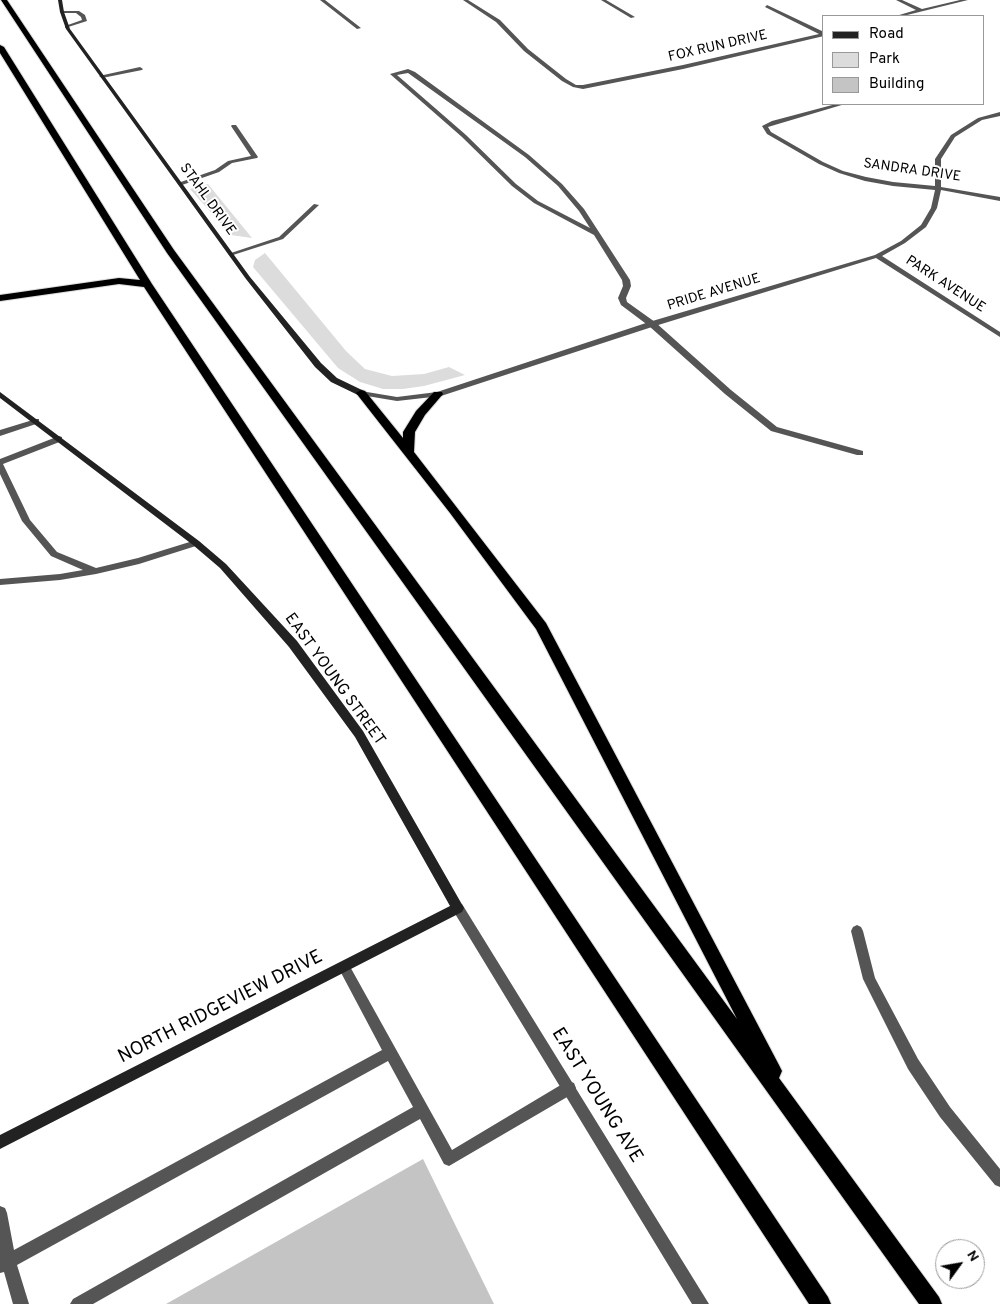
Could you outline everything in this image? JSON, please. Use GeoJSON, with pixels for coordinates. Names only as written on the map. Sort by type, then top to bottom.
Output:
{"type":"FeatureCollection","features":[{"type":"Feature","properties":{"kind":"highway"},"geometry":{"type":"LineString","coordinates":[[4,0],[170,251],[932,1304]]}},
{"type":"Feature","properties":{"kind":"highway"},"geometry":{"type":"LineString","coordinates":[[0,47],[147,284],[821,1304]]}},
{"type":"Feature","properties":{"kind":"highway"},"geometry":{"type":"LineString","coordinates":[[0,298],[119,281],[147,284]]}},
{"type":"Feature","properties":{"kind":"highway"},"geometry":{"type":"LineString","coordinates":[[361,393],[454,510],[541,626],[796,1114]]}},
{"type":"Feature","properties":{"kind":"highway"},"geometry":{"type":"LineString","coordinates":[[408,454],[409,432],[420,413],[438,394]]}},
{"type":"Feature","properties":{"kind":"main road","name":"STAHL DRIVE"},"geometry":{"type":"LineString","coordinates":[[60,0],[67,27],[231,254],[318,365],[334,380],[361,393]]}},
{"type":"Feature","properties":{"kind":"main road","name":"EAST YOUNG STREET"},"geometry":{"type":"LineString","coordinates":[[0,394],[196,543],[223,566],[293,644],[359,734],[458,908]]}},
{"type":"Feature","properties":{"kind":"main road","name":"NORTH RIDGEVIEW DRIVE"},"geometry":{"type":"LineString","coordinates":[[0,1142],[458,908]]}},
{"type":"Feature","properties":{"kind":"street"},"geometry":{"type":"LineString","coordinates":[[324,0],[360,28]]}},
{"type":"Feature","properties":{"kind":"street","name":"FOX RUN DRIVE"},"geometry":{"type":"LineString","coordinates":[[466,0],[492,16],[526,50],[566,82],[575,86],[589,87],[822,34]]}},
{"type":"Feature","properties":{"kind":"street"},"geometry":{"type":"LineString","coordinates":[[603,0],[633,17]]}},
{"type":"Feature","properties":{"kind":"street"},"geometry":{"type":"LineString","coordinates":[[898,0],[922,11]]}},
{"type":"Feature","properties":{"kind":"street"},"geometry":{"type":"LineString","coordinates":[[903,15],[966,0]]}},
{"type":"Feature","properties":{"kind":"street"},"geometry":{"type":"LineString","coordinates":[[767,6],[822,34]]}},
{"type":"Feature","properties":{"kind":"street"},"geometry":{"type":"LineString","coordinates":[[62,12],[77,12],[83,16],[85,21],[67,27]]}},
{"type":"Feature","properties":{"kind":"street"},"geometry":{"type":"LineString","coordinates":[[102,76],[140,69]]}},
{"type":"Feature","properties":{"kind":"street"},"geometry":{"type":"LineString","coordinates":[[595,233],[536,202],[392,74],[408,70],[413,73],[527,156],[560,185],[582,210],[626,280],[627,286],[622,298],[624,303],[652,324],[728,392],[774,429],[860,453]]}},
{"type":"Feature","properties":{"kind":"street","name":"SANDRA DRIVE"},"geometry":{"type":"LineString","coordinates":[[838,105],[764,126],[769,133],[821,163],[841,172],[893,184],[938,188],[1000,199]]}},
{"type":"Feature","properties":{"kind":"street","name":"PRIDE AVENUE"},"geometry":{"type":"LineString","coordinates":[[361,393],[397,399],[438,394],[652,324],[877,256],[903,242],[924,226],[934,208],[938,188],[938,159],[953,136],[980,120],[1000,114]]}},
{"type":"Feature","properties":{"kind":"street"},"geometry":{"type":"LineString","coordinates":[[180,184],[217,171],[230,162],[254,157],[234,126]]}},
{"type":"Feature","properties":{"kind":"street"},"geometry":{"type":"LineString","coordinates":[[231,254],[281,238],[316,205]]}},
{"type":"Feature","properties":{"kind":"street","name":"PARK AVENUE"},"geometry":{"type":"LineString","coordinates":[[877,256],[1000,335]]}},
{"type":"Feature","properties":{"kind":"street"},"geometry":{"type":"LineString","coordinates":[[0,433],[36,422]]}},
{"type":"Feature","properties":{"kind":"street"},"geometry":{"type":"LineString","coordinates":[[59,439],[0,463],[26,521],[54,554],[96,571]]}},
{"type":"Feature","properties":{"kind":"street"},"geometry":{"type":"LineString","coordinates":[[0,582],[60,577],[96,571],[139,561],[196,543]]}},
{"type":"Feature","properties":{"kind":"street","name":"EAST YOUNG AVE"},"geometry":{"type":"LineString","coordinates":[[458,908],[701,1304]]}},
{"type":"Feature","properties":{"kind":"street"},"geometry":{"type":"LineString","coordinates":[[857,931],[869,979],[913,1064],[945,1112],[1000,1180]]}},
{"type":"Feature","properties":{"kind":"street"},"geometry":{"type":"LineString","coordinates":[[344,966],[448,1159],[569,1088]]}},
{"type":"Feature","properties":{"kind":"street"},"geometry":{"type":"LineString","coordinates":[[4,1264],[390,1053]]}},
{"type":"Feature","properties":{"kind":"street"},"geometry":{"type":"LineString","coordinates":[[78,1304],[422,1110]]}},
{"type":"Feature","properties":{"kind":"street"},"geometry":{"type":"LineString","coordinates":[[0,1213],[4,1264],[20,1304]]}},
{"type":"Feature","properties":{"kind":"green space"},"geometry":{"type":"Polygon","coordinates":[[[208,184],[252,238],[231,235],[190,189],[208,184]]]}},
{"type":"Feature","properties":{"kind":"green space"},"geometry":{"type":"Polygon","coordinates":[[[265,253],[346,351],[365,369],[392,376],[424,374],[449,367],[465,375],[424,386],[403,389],[383,389],[360,382],[338,368],[253,267],[255,260],[265,253]]]}},
{"type":"Feature","properties":{"kind":"building"},"geometry":{"type":"Polygon","coordinates":[[[423,1159],[494,1304],[166,1304],[423,1159]]]}}]}
